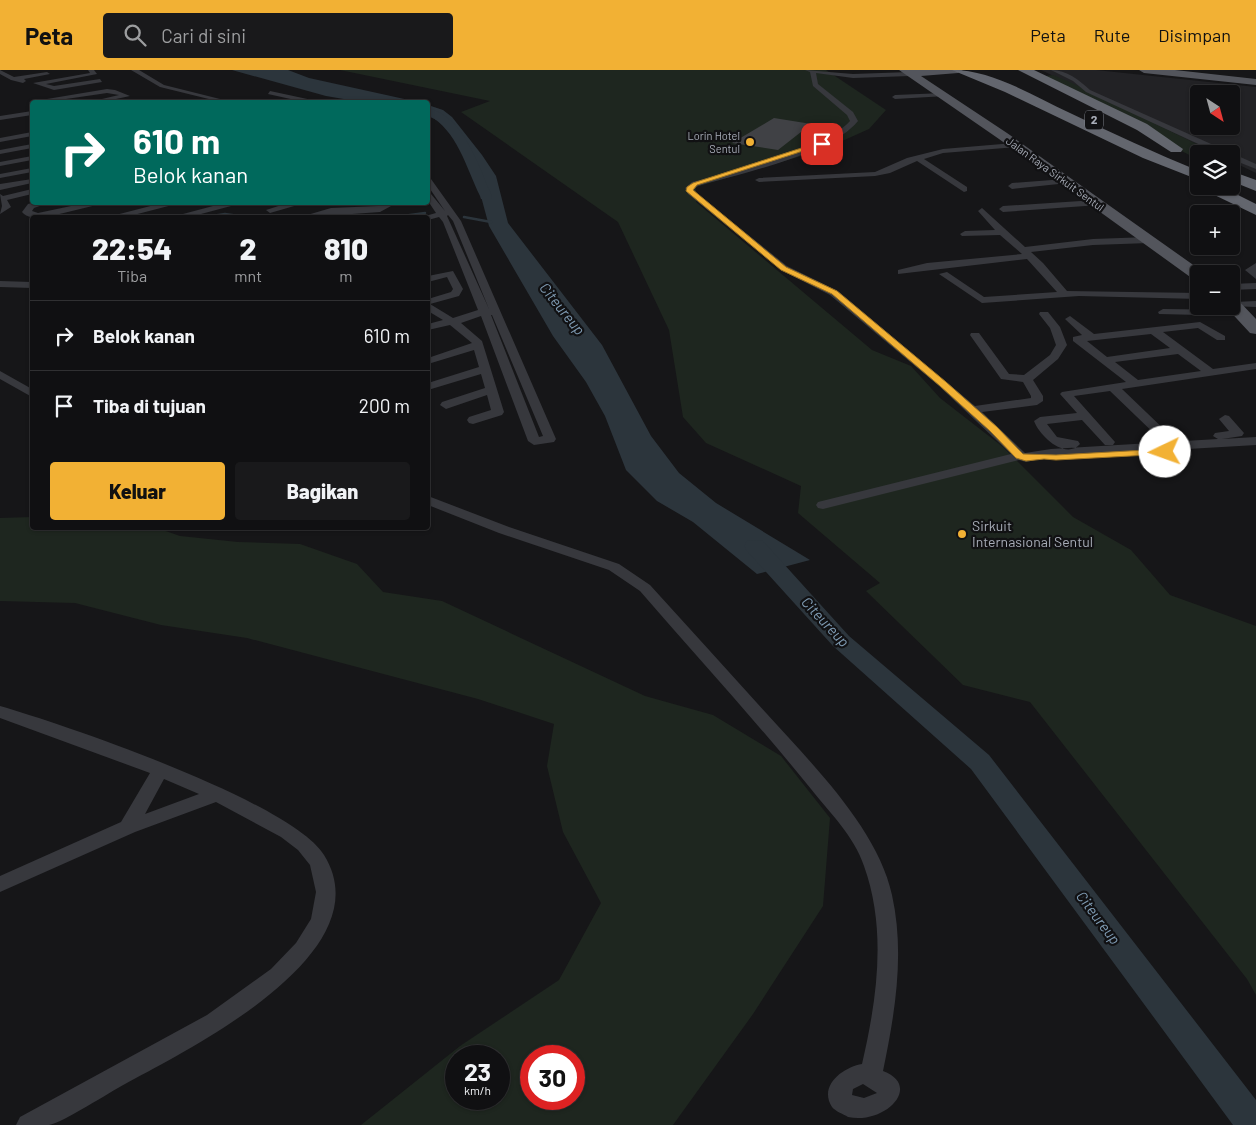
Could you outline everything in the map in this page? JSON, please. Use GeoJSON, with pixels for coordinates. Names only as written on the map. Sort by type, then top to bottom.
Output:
{"type":"FeatureCollection","features":[{"type":"Feature","properties":{"kind":"highway"},"geometry":{"type":"LineString","coordinates":[[958,70],[1009,89],[1148,155],[1190,177]]}},
{"type":"Feature","properties":{"kind":"highway","name":"2"},"geometry":{"type":"LineString","coordinates":[[989,70],[1190,165]]}},
{"type":"Feature","properties":{"kind":"highway","name":"2"},"geometry":{"type":"LineString","coordinates":[[1006,70],[1190,156]]}},
{"type":"Feature","properties":{"kind":"highway"},"geometry":{"type":"LineString","coordinates":[[1024,70],[1142,127],[1176,149]]}},
{"type":"Feature","properties":{"kind":"highway"},"geometry":{"type":"LineString","coordinates":[[1148,155],[1190,172]]}},
{"type":"Feature","properties":{"kind":"highway"},"geometry":{"type":"LineString","coordinates":[[1240,179],[1256,186]]}},
{"type":"Feature","properties":{"kind":"highway"},"geometry":{"type":"LineString","coordinates":[[1240,188],[1256,196]]}},
{"type":"Feature","properties":{"kind":"highway"},"geometry":{"type":"LineString","coordinates":[[1225,195],[1256,210]]}},
{"type":"Feature","properties":{"kind":"highway"},"geometry":{"type":"LineString","coordinates":[[1238,195],[1256,204]]}},
{"type":"Feature","properties":{"kind":"main road"},"geometry":{"type":"LineString","coordinates":[[907,72],[958,70]]}},
{"type":"Feature","properties":{"kind":"main road"},"geometry":{"type":"LineString","coordinates":[[1144,70],[1256,80]]}},
{"type":"Feature","properties":{"kind":"main road"},"geometry":{"type":"LineString","coordinates":[[1174,70],[1256,80]]}},
{"type":"Feature","properties":{"kind":"main road","name":"Jalan Raya Sirkuit Sentul"},"geometry":{"type":"LineString","coordinates":[[907,72],[1009,140],[1190,269]]}},
{"type":"Feature","properties":{"kind":"main road"},"geometry":{"type":"LineString","coordinates":[[1240,312],[1256,329]]}},
{"type":"Feature","properties":{"kind":"street"},"geometry":{"type":"LineString","coordinates":[[3,72],[19,70]]}},
{"type":"Feature","properties":{"kind":"street"},"geometry":{"type":"LineString","coordinates":[[3,72],[27,70]]}},
{"type":"Feature","properties":{"kind":"street"},"geometry":{"type":"LineString","coordinates":[[14,79],[74,70]]}},
{"type":"Feature","properties":{"kind":"street"},"geometry":{"type":"LineString","coordinates":[[36,83],[94,74],[91,70]]}},
{"type":"Feature","properties":{"kind":"street"},"geometry":{"type":"LineString","coordinates":[[125,70],[136,79],[153,86],[206,100]]}},
{"type":"Feature","properties":{"kind":"street"},"geometry":{"type":"LineString","coordinates":[[134,70],[162,86],[220,100]]}},
{"type":"Feature","properties":{"kind":"street"},"geometry":{"type":"LineString","coordinates":[[1054,70],[1075,80],[1088,91],[1206,145]]}},
{"type":"Feature","properties":{"kind":"street"},"geometry":{"type":"LineString","coordinates":[[907,72],[859,76],[810,71],[815,85],[850,114],[854,121],[852,125],[822,144],[695,184],[689,188],[690,191],[784,268],[834,293],[973,410],[1020,456],[1026,458],[1044,456],[1056,458],[1256,447]]}},
{"type":"Feature","properties":{"kind":"street"},"geometry":{"type":"LineString","coordinates":[[3,72],[14,79],[54,88],[100,81]]}},
{"type":"Feature","properties":{"kind":"street"},"geometry":{"type":"LineString","coordinates":[[58,100],[107,91],[127,96],[104,100]]}},
{"type":"Feature","properties":{"kind":"street"},"geometry":{"type":"LineString","coordinates":[[270,93],[303,100]]}},
{"type":"Feature","properties":{"kind":"street"},"geometry":{"type":"LineString","coordinates":[[895,97],[944,95]]}},
{"type":"Feature","properties":{"kind":"street"},"geometry":{"type":"LineString","coordinates":[[0,118],[30,113]]}},
{"type":"Feature","properties":{"kind":"street"},"geometry":{"type":"LineString","coordinates":[[0,140],[30,134]]}},
{"type":"Feature","properties":{"kind":"street"},"geometry":{"type":"LineString","coordinates":[[984,138],[1009,140]]}},
{"type":"Feature","properties":{"kind":"street"},"geometry":{"type":"LineString","coordinates":[[759,180],[875,174],[918,158],[951,149],[1009,140]]}},
{"type":"Feature","properties":{"kind":"street"},"geometry":{"type":"LineString","coordinates":[[0,152],[30,146]]}},
{"type":"Feature","properties":{"kind":"street"},"geometry":{"type":"LineString","coordinates":[[0,164],[30,158]]}},
{"type":"Feature","properties":{"kind":"street"},"geometry":{"type":"LineString","coordinates":[[918,158],[964,189]]}},
{"type":"Feature","properties":{"kind":"street"},"geometry":{"type":"LineString","coordinates":[[1240,160],[1256,167]]}},
{"type":"Feature","properties":{"kind":"street"},"geometry":{"type":"LineString","coordinates":[[0,176],[30,170]]}},
{"type":"Feature","properties":{"kind":"street"},"geometry":{"type":"LineString","coordinates":[[0,187],[30,181]]}},
{"type":"Feature","properties":{"kind":"street"},"geometry":{"type":"LineString","coordinates":[[1012,186],[1065,181]]}},
{"type":"Feature","properties":{"kind":"street"},"geometry":{"type":"LineString","coordinates":[[430,185],[447,215],[497,314],[550,439],[534,441],[447,215],[430,198]]}},
{"type":"Feature","properties":{"kind":"street"},"geometry":{"type":"LineString","coordinates":[[0,214],[7,207],[0,198],[30,192]]}},
{"type":"Feature","properties":{"kind":"street"},"geometry":{"type":"LineString","coordinates":[[1003,209],[1096,202]]}},
{"type":"Feature","properties":{"kind":"street"},"geometry":{"type":"LineString","coordinates":[[34,215],[26,212],[31,206],[35,205]]}},
{"type":"Feature","properties":{"kind":"street"},"geometry":{"type":"LineString","coordinates":[[42,215],[90,205]]}},
{"type":"Feature","properties":{"kind":"street"},"geometry":{"type":"LineString","coordinates":[[113,215],[159,205]]}},
{"type":"Feature","properties":{"kind":"street"},"geometry":{"type":"LineString","coordinates":[[118,215],[160,205]]}},
{"type":"Feature","properties":{"kind":"street"},"geometry":{"type":"LineString","coordinates":[[185,215],[229,205]]}},
{"type":"Feature","properties":{"kind":"street"},"geometry":{"type":"LineString","coordinates":[[264,205],[276,215]]}},
{"type":"Feature","properties":{"kind":"street"},"geometry":{"type":"LineString","coordinates":[[270,210],[291,205]]}},
{"type":"Feature","properties":{"kind":"street"},"geometry":{"type":"LineString","coordinates":[[313,215],[354,205]]}},
{"type":"Feature","properties":{"kind":"street"},"geometry":{"type":"LineString","coordinates":[[321,213],[380,209],[386,205]]}},
{"type":"Feature","properties":{"kind":"street"},"geometry":{"type":"LineString","coordinates":[[982,211],[1002,232],[1040,265],[1064,294]]}},
{"type":"Feature","properties":{"kind":"street"},"geometry":{"type":"LineString","coordinates":[[430,217],[447,215]]}},
{"type":"Feature","properties":{"kind":"street"},"geometry":{"type":"LineString","coordinates":[[430,219],[447,215]]}},
{"type":"Feature","properties":{"kind":"street"},"geometry":{"type":"LineString","coordinates":[[965,234],[1002,232]]}},
{"type":"Feature","properties":{"kind":"street"},"geometry":{"type":"LineString","coordinates":[[901,272],[927,266],[1066,247],[1080,243],[1150,240]]}},
{"type":"Feature","properties":{"kind":"street"},"geometry":{"type":"LineString","coordinates":[[1256,266],[1250,270],[1256,276]]}},
{"type":"Feature","properties":{"kind":"street"},"geometry":{"type":"LineString","coordinates":[[430,278],[450,273],[458,289],[455,294],[430,301]]}},
{"type":"Feature","properties":{"kind":"street"},"geometry":{"type":"LineString","coordinates":[[944,274],[982,300],[1064,294],[1190,296]]}},
{"type":"Feature","properties":{"kind":"street"},"geometry":{"type":"LineString","coordinates":[[0,284],[30,285]]}},
{"type":"Feature","properties":{"kind":"street"},"geometry":{"type":"LineString","coordinates":[[1240,287],[1256,286]]}},
{"type":"Feature","properties":{"kind":"street"},"geometry":{"type":"LineString","coordinates":[[1240,306],[1256,304]]}},
{"type":"Feature","properties":{"kind":"street"},"geometry":{"type":"LineString","coordinates":[[430,308],[472,334],[478,345],[498,412],[473,420]]}},
{"type":"Feature","properties":{"kind":"street"},"geometry":{"type":"LineString","coordinates":[[1163,312],[1190,310]]}},
{"type":"Feature","properties":{"kind":"street"},"geometry":{"type":"LineString","coordinates":[[430,326],[497,314]]}},
{"type":"Feature","properties":{"kind":"street"},"geometry":{"type":"LineString","coordinates":[[975,335],[1005,377],[1027,379],[1052,361],[1062,344],[1061,333],[1044,314]]}},
{"type":"Feature","properties":{"kind":"street"},"geometry":{"type":"LineString","coordinates":[[1070,320],[1091,337]]}},
{"type":"Feature","properties":{"kind":"street"},"geometry":{"type":"LineString","coordinates":[[430,332],[454,322]]}},
{"type":"Feature","properties":{"kind":"street"},"geometry":{"type":"LineString","coordinates":[[1136,384],[1106,360],[1077,341],[1091,337],[1200,325],[1221,338]]}},
{"type":"Feature","properties":{"kind":"street"},"geometry":{"type":"LineString","coordinates":[[1153,330],[1211,373]]}},
{"type":"Feature","properties":{"kind":"street"},"geometry":{"type":"LineString","coordinates":[[430,360],[478,345]]}},
{"type":"Feature","properties":{"kind":"street"},"geometry":{"type":"LineString","coordinates":[[1106,360],[1179,350]]}},
{"type":"Feature","properties":{"kind":"street"},"geometry":{"type":"LineString","coordinates":[[1109,442],[1083,416],[1066,394],[1256,366]]}},
{"type":"Feature","properties":{"kind":"street"},"geometry":{"type":"LineString","coordinates":[[430,386],[485,369]]}},
{"type":"Feature","properties":{"kind":"street"},"geometry":{"type":"LineString","coordinates":[[0,374],[30,393]]}},
{"type":"Feature","properties":{"kind":"street"},"geometry":{"type":"LineString","coordinates":[[973,410],[1037,401],[1038,396],[1027,379]]}},
{"type":"Feature","properties":{"kind":"street"},"geometry":{"type":"LineString","coordinates":[[1113,387],[1166,438]]}},
{"type":"Feature","properties":{"kind":"street"},"geometry":{"type":"LineString","coordinates":[[446,405],[491,390]]}},
{"type":"Feature","properties":{"kind":"street"},"geometry":{"type":"LineString","coordinates":[[1083,416],[1042,420],[1039,422],[1058,444],[1238,434],[1225,419]]}},
{"type":"Feature","properties":{"kind":"street"},"geometry":{"type":"LineString","coordinates":[[1044,456],[1051,453],[1256,441]]}},
{"type":"Feature","properties":{"kind":"street"},"geometry":{"type":"LineString","coordinates":[[823,505],[1020,456]]}},
{"type":"Feature","properties":{"kind":"street"},"geometry":{"type":"LineString","coordinates":[[430,501],[504,530],[614,567],[645,588],[796,758],[860,837],[868,852],[880,886],[889,962],[887,999],[871,1076]]}},
{"type":"Feature","properties":{"kind":"street"},"geometry":{"type":"LineString","coordinates":[[0,712],[161,769],[276,825],[312,853],[321,865],[325,880],[326,903],[320,922],[288,966],[260,991],[223,1017],[28,1125]]}},
{"type":"Feature","properties":{"kind":"street"},"geometry":{"type":"LineString","coordinates":[[128,827],[161,769]]}},
{"type":"Feature","properties":{"kind":"street"},"geometry":{"type":"LineString","coordinates":[[0,884],[128,827],[217,795]]}},
{"type":"Feature","properties":{"kind":"street"},"geometry":{"type":"LineString","coordinates":[[862,1074],[871,1076],[881,1082],[887,1091],[889,1101],[880,1121],[853,1115],[841,1101],[842,1085],[847,1079],[862,1074]]}},
{"type":"Feature","properties":{"kind":"shaded area","name":"Sirkuit Internasional Sentul"},"geometry":{"type":"Polygon","coordinates":[[[340,70],[826,70],[886,110],[869,129],[822,150],[696,187],[696,202],[872,350],[911,366],[940,398],[1003,447],[1073,517],[1131,550],[1170,595],[1256,626],[1256,995],[1247,979],[1030,702],[963,685],[866,591],[880,583],[798,513],[801,486],[706,443],[683,417],[669,330],[618,222],[461,112],[490,101],[340,70]]]}},
{"type":"Feature","properties":{"kind":"shaded area"},"geometry":{"type":"Polygon","coordinates":[[[1041,70],[1096,70],[1237,85],[1190,85],[1190,135],[1240,135],[1240,85],[1256,87],[1256,173],[1240,165],[1240,145],[1198,145],[1041,70]]]}},
{"type":"Feature","properties":{"kind":"shaded area"},"geometry":{"type":"Polygon","coordinates":[[[1053,75],[1072,83],[1199,145],[1190,145],[1190,155],[1039,77],[1053,75]]]}},
{"type":"Feature","properties":{"kind":"shaded area"},"geometry":{"type":"Polygon","coordinates":[[[30,517],[30,530],[163,530],[180,536],[238,542],[300,544],[357,564],[383,592],[442,601],[645,696],[713,715],[781,756],[830,818],[823,906],[753,1014],[673,1125],[361,1125],[445,1058],[445,1110],[510,1110],[510,1045],[462,1045],[559,980],[601,903],[563,832],[547,766],[554,724],[478,699],[247,638],[161,625],[75,603],[0,601],[0,518],[30,517]]]}},
{"type":"Feature","properties":{"kind":"water"},"geometry":{"type":"Polygon","coordinates":[[[232,70],[288,70],[309,78],[409,100],[349,100],[326,96],[232,70]]]}},
{"type":"Feature","properties":{"kind":"water"},"geometry":{"type":"Polygon","coordinates":[[[430,106],[443,110],[452,117],[482,155],[496,176],[508,223],[602,345],[651,436],[679,473],[716,503],[810,560],[757,574],[693,522],[657,501],[626,470],[605,416],[586,382],[553,336],[489,226],[472,163],[456,138],[439,121],[430,117],[430,106]]]}},
{"type":"Feature","properties":{"kind":"building"},"geometry":{"type":"Polygon","coordinates":[[[774,118],[830,127],[829,134],[801,132],[778,150],[732,143],[774,118]]]}},
{"type":"Feature","properties":{"kind":"waterway","name":"Citeureup"},"geometry":{"type":"LineString","coordinates":[[430,112],[444,119],[458,136],[486,196]]}},
{"type":"Feature","properties":{"kind":"waterway"},"geometry":{"type":"LineString","coordinates":[[410,215],[425,213]]}},
{"type":"Feature","properties":{"kind":"waterway"},"geometry":{"type":"LineString","coordinates":[[218,215],[232,215]]}},
{"type":"Feature","properties":{"kind":"waterway"},"geometry":{"type":"LineString","coordinates":[[464,217],[491,222]]}},
{"type":"Feature","properties":{"kind":"waterway","name":"Citeureup"},"geometry":{"type":"LineString","coordinates":[[755,546],[841,641],[980,762],[1254,1125]]}},
{"type":"Feature","properties":{"kind":"place","name":"Lorin Hotel Sentul"},"geometry":{"type":"Point","coordinates":[750,142]}},
{"type":"Feature","properties":{"kind":"place","name":"Sirkuit Internasional Sentul"},"geometry":{"type":"Point","coordinates":[962,534]}},
{"type":"Feature","properties":{"kind":"route"},"geometry":{"type":"LineString","coordinates":[[822,144],[695,184],[689,188],[690,191],[789,272],[827,288],[834,293],[943,384],[1020,456],[1026,458],[1044,456],[1056,458],[1165,452]]}}]}
